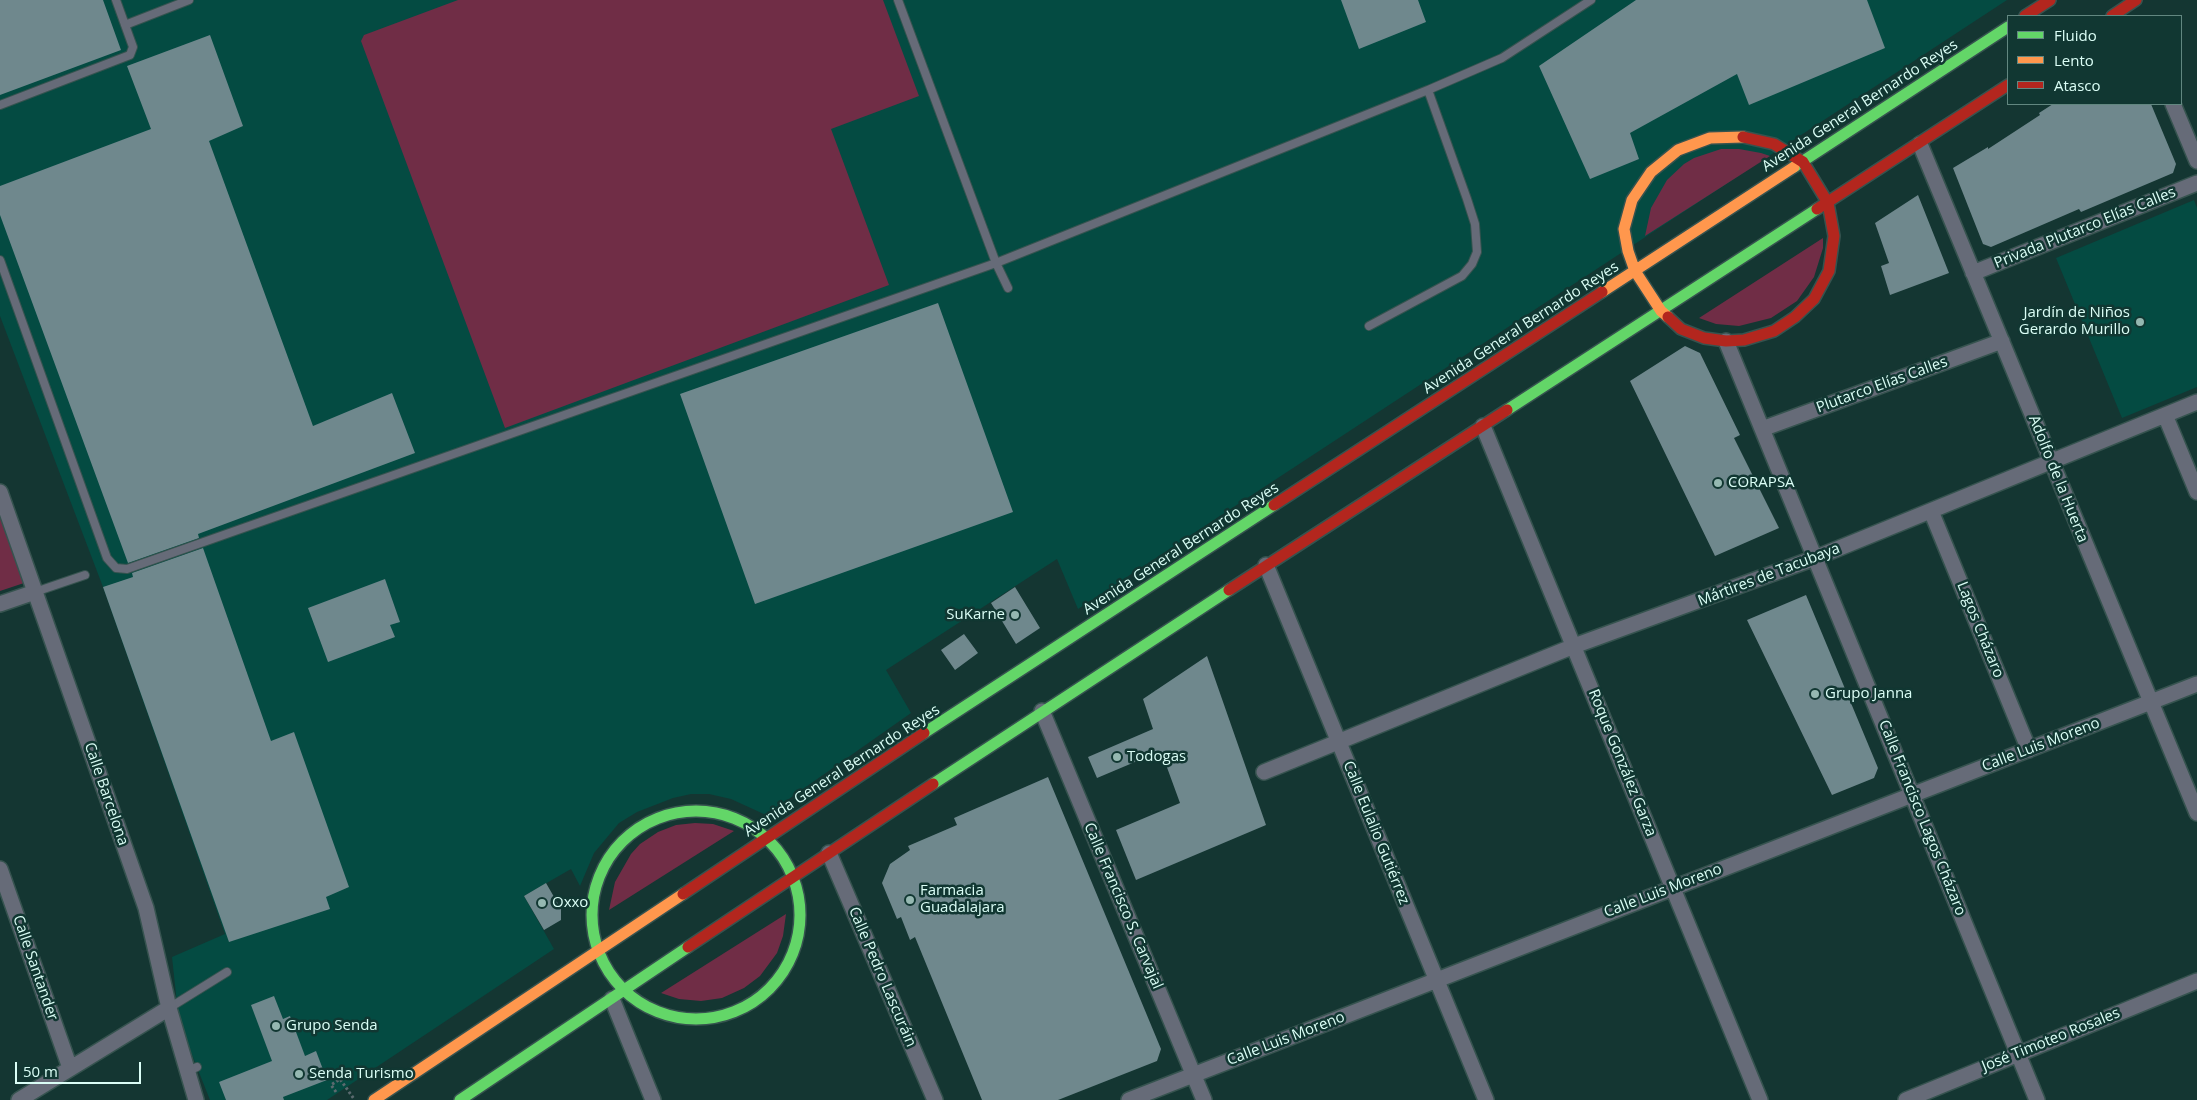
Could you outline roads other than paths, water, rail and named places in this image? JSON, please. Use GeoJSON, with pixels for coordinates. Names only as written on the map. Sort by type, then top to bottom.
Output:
{"type":"FeatureCollection","features":[{"type":"Feature","properties":{"kind":"main road"},"geometry":{"type":"LineString","coordinates":[[2027,15],[2050,0]]}},
{"type":"Feature","properties":{"kind":"main road"},"geometry":{"type":"LineString","coordinates":[[2114,15],[2134,7]]}},
{"type":"Feature","properties":{"kind":"main road","name":"Avenida General Bernardo Reyes"},"geometry":{"type":"LineString","coordinates":[[374,1100],[886,758],[1635,272],[2007,28]]}},
{"type":"Feature","properties":{"kind":"main road"},"geometry":{"type":"LineString","coordinates":[[460,1100],[1042,711],[1920,144],[2007,86]]}},
{"type":"Feature","properties":{"kind":"main road"},"geometry":{"type":"LineString","coordinates":[[1744,137],[1774,144],[1803,162],[1828,203],[1834,236],[1829,271],[1814,299],[1796,317],[1774,331],[1744,340],[1726,341],[1704,338],[1680,329],[1661,311],[1635,272],[1628,251],[1624,229],[1632,200],[1651,172],[1678,150],[1710,138],[1744,137]]}},
{"type":"Feature","properties":{"kind":"main road"},"geometry":{"type":"LineString","coordinates":[[692,811],[709,811],[734,818],[753,828],[767,839],[782,856],[793,878],[800,906],[800,927],[794,953],[779,979],[757,999],[743,1008],[719,1017],[698,1019],[658,1012],[617,995],[598,949],[593,922],[593,902],[597,886],[609,858],[623,840],[639,828],[670,814],[692,811]]}},
{"type":"Feature","properties":{"kind":"street"},"geometry":{"type":"LineString","coordinates":[[2173,105],[2197,161]]}},
{"type":"Feature","properties":{"kind":"street","name":"Adolfo de la Huerta"},"geometry":{"type":"LineString","coordinates":[[1920,144],[2197,813]]}},
{"type":"Feature","properties":{"kind":"street","name":"Privada Plutarco Elías Calles"},"geometry":{"type":"LineString","coordinates":[[1973,273],[2197,183]]}},
{"type":"Feature","properties":{"kind":"street","name":"Calle Francisco Lagos Cházaro"},"geometry":{"type":"LineString","coordinates":[[1726,341],[2037,1100]]}},
{"type":"Feature","properties":{"kind":"street","name":"Plutarco Elías Calles"},"geometry":{"type":"LineString","coordinates":[[1762,429],[2002,341]]}},
{"type":"Feature","properties":{"kind":"street","name":"Mártires de Tacubaya"},"geometry":{"type":"LineString","coordinates":[[1264,772],[1574,646],[1815,558],[2052,463],[2197,402]]}},
{"type":"Feature","properties":{"kind":"street"},"geometry":{"type":"LineString","coordinates":[[2164,415],[2197,492]]}},
{"type":"Feature","properties":{"kind":"street","name":"Roque González Garza"},"geometry":{"type":"LineString","coordinates":[[1483,426],[1760,1100]]}},
{"type":"Feature","properties":{"kind":"street","name":"Calle Barcelona"},"geometry":{"type":"LineString","coordinates":[[0,492],[146,908],[169,1008],[193,1069],[196,1100]]}},
{"type":"Feature","properties":{"kind":"street","name":"Lagos Cházaro"},"geometry":{"type":"LineString","coordinates":[[1931,511],[2029,750]]}},
{"type":"Feature","properties":{"kind":"street","name":"Calle Eulalio Gutiérrez"},"geometry":{"type":"LineString","coordinates":[[1266,565],[1486,1100]]}},
{"type":"Feature","properties":{"kind":"street"},"geometry":{"type":"LineString","coordinates":[[0,604],[35,592]]}},
{"type":"Feature","properties":{"kind":"street","name":"Calle Luis Moreno"},"geometry":{"type":"LineString","coordinates":[[1129,1100],[2197,684]]}},
{"type":"Feature","properties":{"kind":"street","name":"Calle Francisco S. Carvajal"},"geometry":{"type":"LineString","coordinates":[[1042,711],[1204,1100]]}},
{"type":"Feature","properties":{"kind":"street","name":"Calle Pedro Lascuráin"},"geometry":{"type":"LineString","coordinates":[[829,853],[935,1100]]}},
{"type":"Feature","properties":{"kind":"street","name":"Calle Santander"},"geometry":{"type":"LineString","coordinates":[[0,869],[6,905],[70,1068]]}},
{"type":"Feature","properties":{"kind":"street","name":"José Timoteo Rosales"},"geometry":{"type":"LineString","coordinates":[[1906,1100],[2197,980]]}},
{"type":"Feature","properties":{"kind":"street"},"geometry":{"type":"LineString","coordinates":[[617,995],[653,1100]]}},
{"type":"Feature","properties":{"kind":"street"},"geometry":{"type":"LineString","coordinates":[[20,1100],[169,1008]]}},
{"type":"Feature","properties":{"kind":"lane"},"geometry":{"type":"LineString","coordinates":[[0,105],[130,55],[133,47],[116,0]]}},
{"type":"Feature","properties":{"kind":"lane"},"geometry":{"type":"LineString","coordinates":[[125,25],[189,0]]}},
{"type":"Feature","properties":{"kind":"lane"},"geometry":{"type":"LineString","coordinates":[[898,0],[996,263],[1008,288]]}},
{"type":"Feature","properties":{"kind":"lane"},"geometry":{"type":"LineString","coordinates":[[0,260],[107,558],[111,565],[122,569],[130,568],[996,263],[1428,90],[1502,58],[1591,0]]}},
{"type":"Feature","properties":{"kind":"lane"},"geometry":{"type":"LineString","coordinates":[[1369,326],[1462,276],[1472,264],[1477,252],[1475,224],[1428,90]]}},
{"type":"Feature","properties":{"kind":"lane"},"geometry":{"type":"LineString","coordinates":[[35,592],[85,575]]}},
{"type":"Feature","properties":{"kind":"lane"},"geometry":{"type":"LineString","coordinates":[[169,1008],[227,972]]}},
{"type":"Feature","properties":{"kind":"place","name":"Jardín de Niños Gerardo Murillo"},"geometry":{"type":"Point","coordinates":[2140,322]}},
{"type":"Feature","properties":{"kind":"place","name":"CORAPSA"},"geometry":{"type":"Point","coordinates":[1718,483]}},
{"type":"Feature","properties":{"kind":"place","name":"SuKarne"},"geometry":{"type":"Point","coordinates":[1015,615]}},
{"type":"Feature","properties":{"kind":"place","name":"Grupo Janna"},"geometry":{"type":"Point","coordinates":[1815,694]}},
{"type":"Feature","properties":{"kind":"place","name":"Todogas"},"geometry":{"type":"Point","coordinates":[1117,757]}},
{"type":"Feature","properties":{"kind":"place","name":"Farmacia Guadalajara"},"geometry":{"type":"Point","coordinates":[910,900]}},
{"type":"Feature","properties":{"kind":"place","name":"Oxxo"},"geometry":{"type":"Point","coordinates":[542,903]}},
{"type":"Feature","properties":{"kind":"place","name":"Grupo Senda"},"geometry":{"type":"Point","coordinates":[276,1026]}},
{"type":"Feature","properties":{"kind":"place","name":"Senda Turismo"},"geometry":{"type":"Point","coordinates":[299,1074]}}]}
